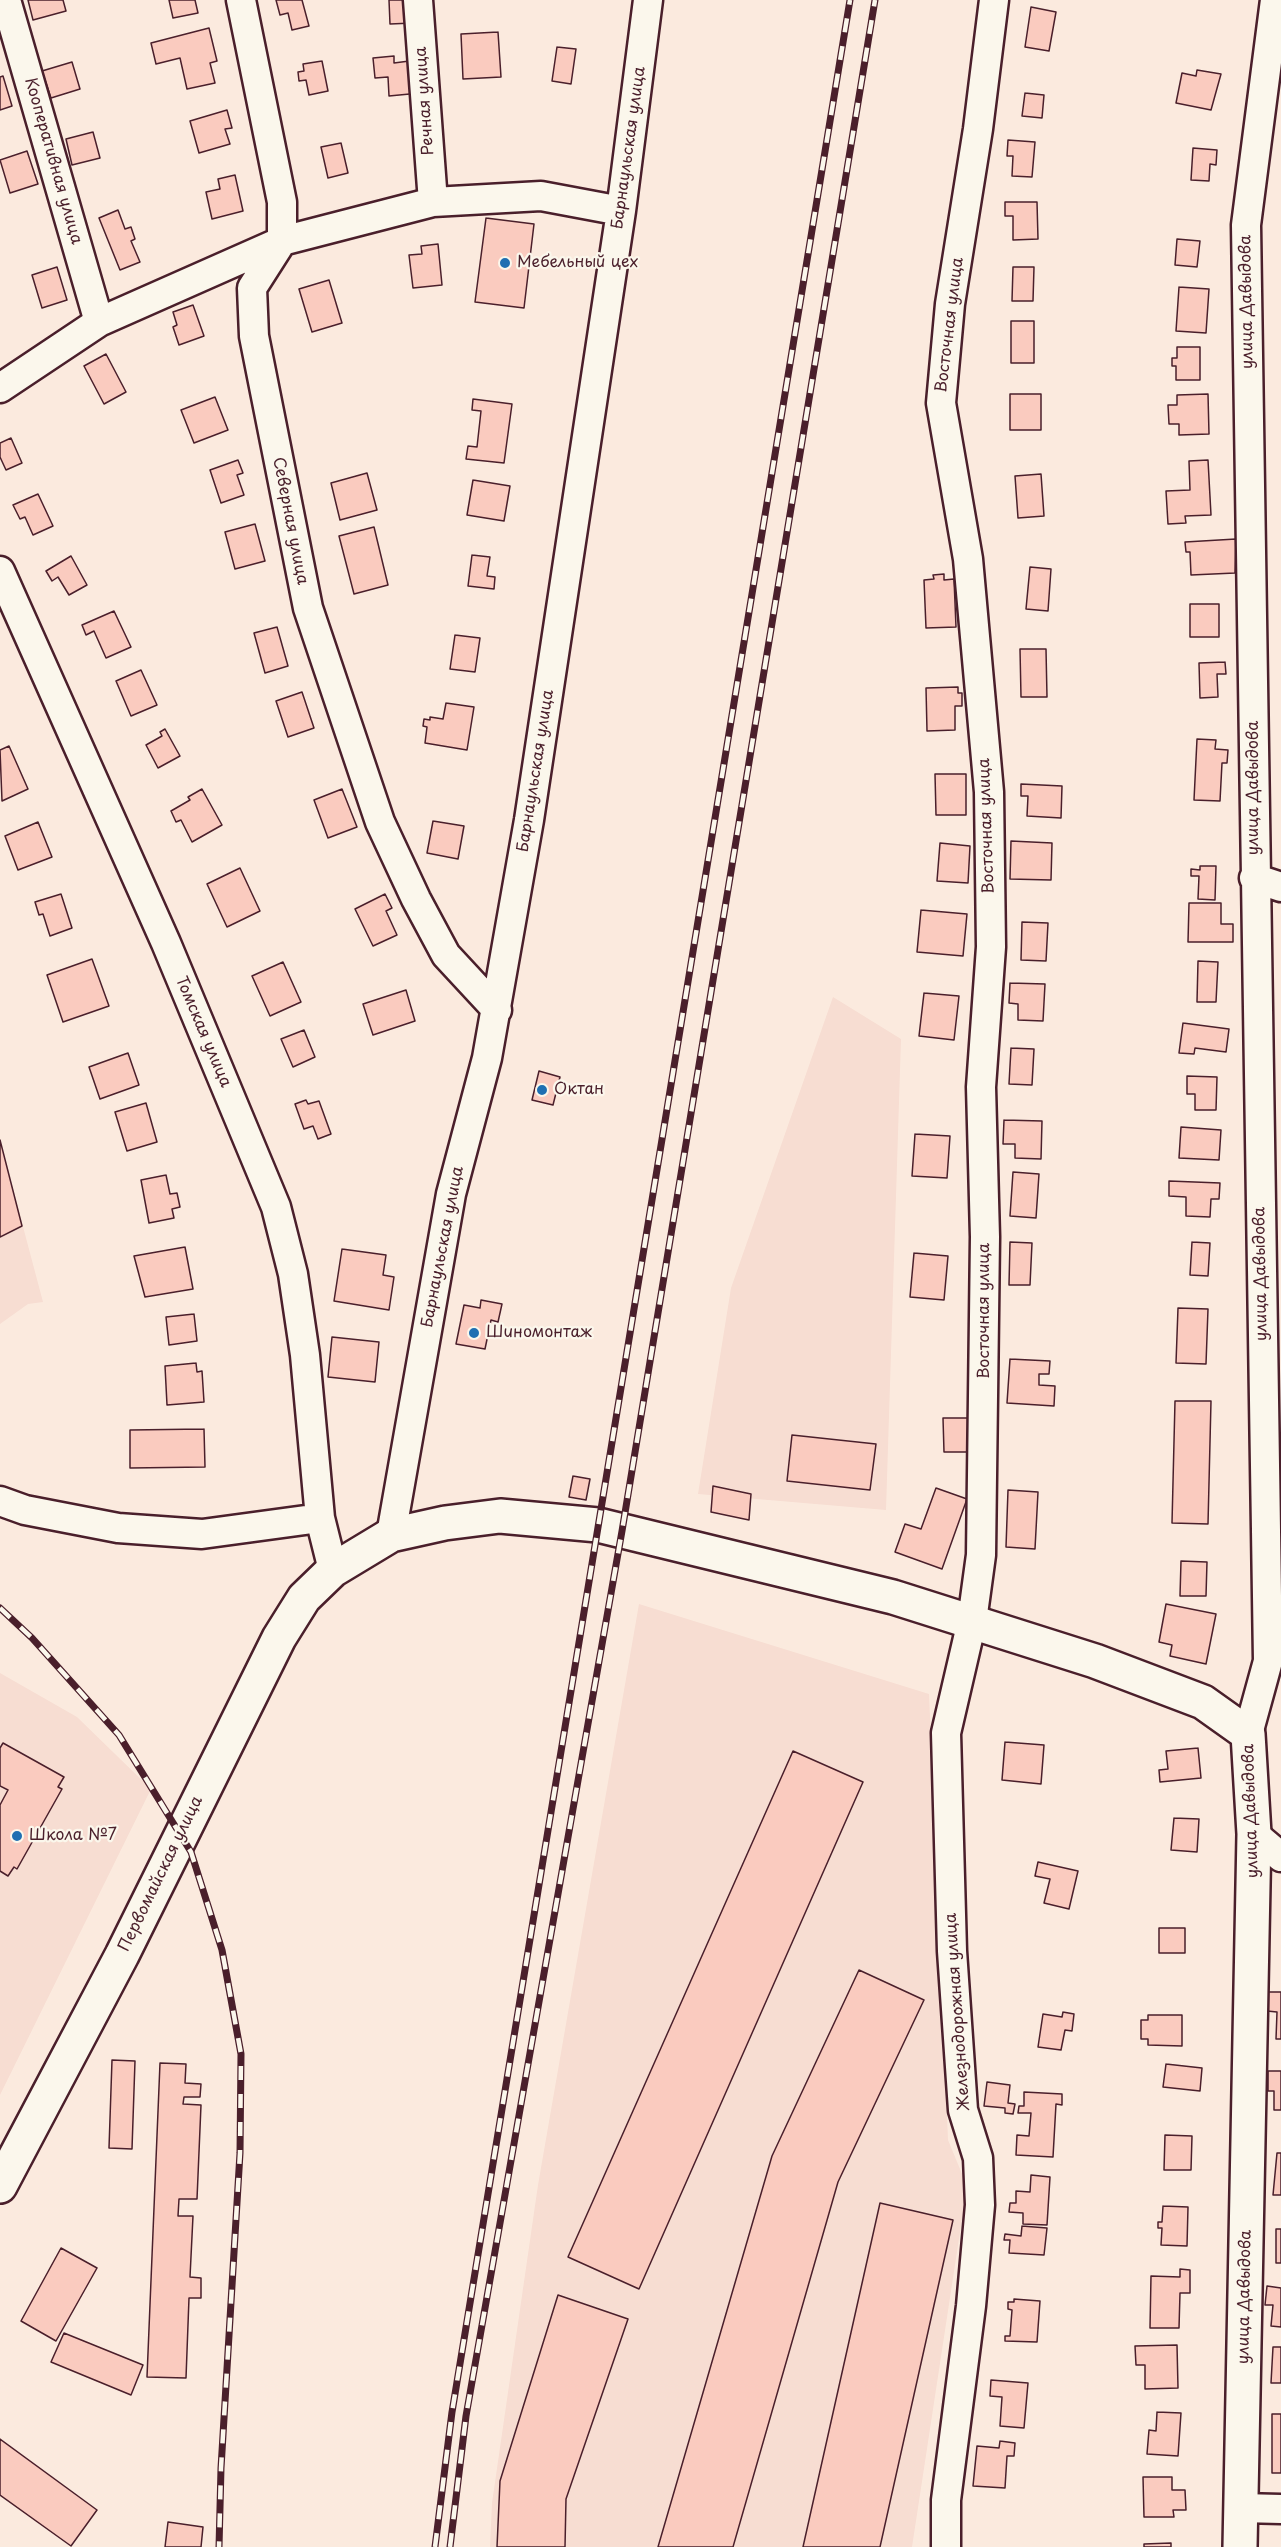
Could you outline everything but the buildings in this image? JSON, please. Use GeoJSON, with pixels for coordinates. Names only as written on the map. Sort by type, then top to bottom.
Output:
{"type":"FeatureCollection","features":[{"type":"Feature","properties":{"kind":"main road","name":"Первомайская улица"},"geometry":{"type":"LineString","coordinates":[[0,2186],[122,1955],[279,1638],[304,1598],[333,1570],[391,1535],[445,1523],[500,1516],[598,1525],[893,1597],[972,1621],[1095,1661],[1203,1702],[1248,1734]]}},
{"type":"Feature","properties":{"kind":"main road","name":"улица Давыдова"},"geometry":{"type":"LineString","coordinates":[[1240,2547],[1254,1833],[1248,1734]]}},
{"type":"Feature","properties":{"kind":"street","name":"Кооперативная улица"},"geometry":{"type":"LineString","coordinates":[[6,0],[99,322]]}},
{"type":"Feature","properties":{"kind":"street"},"geometry":{"type":"LineString","coordinates":[[240,0],[282,202],[282,241]]}},
{"type":"Feature","properties":{"kind":"street","name":"Речная улица"},"geometry":{"type":"LineString","coordinates":[[418,0],[433,202]]}},
{"type":"Feature","properties":{"kind":"street","name":"Барнаульская улица"},"geometry":{"type":"LineString","coordinates":[[391,1535],[451,1194],[497,1010],[529,820],[621,211],[648,0]]}},
{"type":"Feature","properties":{"kind":"street","name":"Восточная улица"},"geometry":{"type":"LineString","coordinates":[[972,1621],[981,1555],[985,1238],[981,1087],[990,947],[989,792],[977,685],[968,559],[941,402],[950,304],[978,129],[994,0]]}},
{"type":"Feature","properties":{"kind":"street","name":"улица Давыдова"},"geometry":{"type":"LineString","coordinates":[[1248,1734],[1268,1661],[1254,878],[1246,225],[1275,0]]}},
{"type":"Feature","properties":{"kind":"street"},"geometry":{"type":"LineString","coordinates":[[0,388],[99,322],[282,241],[433,202],[540,196],[621,211]]}},
{"type":"Feature","properties":{"kind":"street","name":"Северная улица"},"geometry":{"type":"LineString","coordinates":[[282,241],[252,288],[252,314],[254,336],[308,608],[381,822],[417,899],[446,955],[497,1010]]}},
{"type":"Feature","properties":{"kind":"street","name":"Томская улица"},"geometry":{"type":"LineString","coordinates":[[0,571],[166,943],[276,1207],[293,1274],[305,1355],[320,1518]]}},
{"type":"Feature","properties":{"kind":"street"},"geometry":{"type":"LineString","coordinates":[[1254,878],[1281,887]]}},
{"type":"Feature","properties":{"kind":"street"},"geometry":{"type":"LineString","coordinates":[[0,1501],[25,1510],[118,1528],[202,1534],[320,1518],[333,1570]]}},
{"type":"Feature","properties":{"kind":"street","name":"Железнодорожная улица"},"geometry":{"type":"LineString","coordinates":[[946,2547],[946,2500],[971,2306],[980,2205],[978,2158],[963,2110],[948,1862],[946,1733],[972,1621]]}},
{"type":"Feature","properties":{"kind":"street"},"geometry":{"type":"LineString","coordinates":[[1254,1833],[1281,1857]]}},
{"type":"Feature","properties":{"kind":"street"},"geometry":{"type":"LineString","coordinates":[[1241,2508],[1281,2509]]}},
{"type":"Feature","properties":{"kind":"shaded area"},"geometry":{"type":"Polygon","coordinates":[[[833,997],[901,1039],[886,1510],[698,1494],[731,1288],[833,997]]]}},
{"type":"Feature","properties":{"kind":"shaded area"},"geometry":{"type":"Polygon","coordinates":[[[0,1140],[43,1302],[28,1304],[0,1324],[0,1140]]]}},
{"type":"Feature","properties":{"kind":"shaded area"},"geometry":{"type":"Polygon","coordinates":[[[639,1604],[929,1694],[948,2140],[967,2186],[912,2547],[490,2547],[492,2503],[538,2185],[639,1604]]]}},
{"type":"Feature","properties":{"kind":"shaded area"},"geometry":{"type":"Polygon","coordinates":[[[0,1673],[77,1717],[151,1789],[0,2095],[0,1673]]]}},
{"type":"Feature","properties":{"kind":"railway"},"geometry":{"type":"LineString","coordinates":[[435,2547],[452,2412],[850,0]]}},
{"type":"Feature","properties":{"kind":"railway"},"geometry":{"type":"LineString","coordinates":[[450,2547],[466,2416],[622,1531],[875,0]]}},
{"type":"Feature","properties":{"kind":"railway"},"geometry":{"type":"LineString","coordinates":[[0,1608],[32,1638],[119,1735],[191,1852],[222,1950],[241,2054],[240,2153],[221,2468],[219,2547]]}},
{"type":"Feature","properties":{"kind":"place","name":"Мебельный цех"},"geometry":{"type":"Point","coordinates":[505,263]}},
{"type":"Feature","properties":{"kind":"place","name":"Октан"},"geometry":{"type":"Point","coordinates":[542,1090]}},
{"type":"Feature","properties":{"kind":"place","name":"Шиномонтаж"},"geometry":{"type":"Point","coordinates":[474,1333]}},
{"type":"Feature","properties":{"kind":"place","name":"Школа №7"},"geometry":{"type":"Point","coordinates":[17,1836]}}]}
